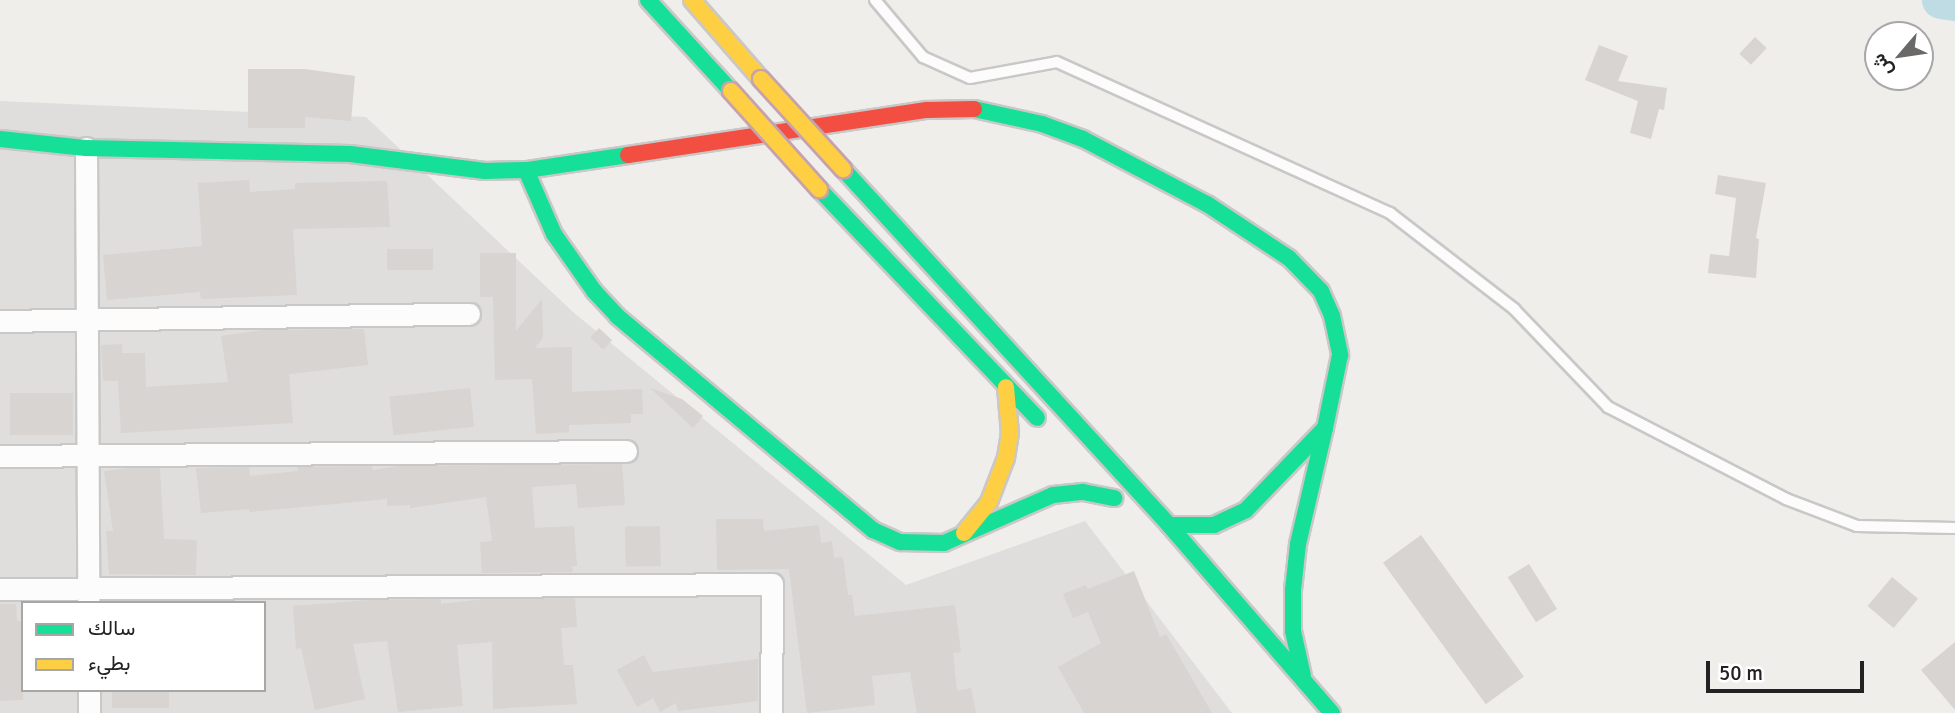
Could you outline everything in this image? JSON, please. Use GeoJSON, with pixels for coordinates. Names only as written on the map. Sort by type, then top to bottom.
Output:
{"type":"FeatureCollection","features":[{"type":"Feature","properties":{"kind":"main road"},"geometry":{"type":"LineString","coordinates":[[648,0],[819,189],[1051,433]]}},
{"type":"Feature","properties":{"kind":"main road"},"geometry":{"type":"LineString","coordinates":[[692,0],[1169,525],[1332,713]]}},
{"type":"Feature","properties":{"kind":"main road"},"geometry":{"type":"LineString","coordinates":[[0,139],[86,148],[350,154],[485,171],[526,170],[927,110],[972,93],[1083,139],[1207,204],[1289,258],[1321,291],[1332,316],[1340,355],[1298,544],[1293,590],[1293,631],[1303,678]]}},
{"type":"Feature","properties":{"kind":"main road"},"geometry":{"type":"LineString","coordinates":[[526,170],[554,234],[594,290],[617,316],[873,530],[915,544],[959,539],[1053,495],[1083,492],[1118,503],[1096,480]]}},
{"type":"Feature","properties":{"kind":"main road"},"geometry":{"type":"LineString","coordinates":[[959,539],[989,502],[1000,481],[1010,434],[1006,387]]}},
{"type":"Feature","properties":{"kind":"main road"},"geometry":{"type":"LineString","coordinates":[[1169,525],[1214,525],[1246,510],[1325,428]]}},
{"type":"Feature","properties":{"kind":"street"},"geometry":{"type":"LineString","coordinates":[[86,148],[88,595]]}},
{"type":"Feature","properties":{"kind":"street"},"geometry":{"type":"LineString","coordinates":[[0,321],[469,314]]}},
{"type":"Feature","properties":{"kind":"street"},"geometry":{"type":"LineString","coordinates":[[0,456],[625,451]]}},
{"type":"Feature","properties":{"kind":"street"},"geometry":{"type":"LineString","coordinates":[[0,589],[88,595],[772,584],[771,713]]}},
{"type":"Feature","properties":{"kind":"street"},"geometry":{"type":"LineString","coordinates":[[89,692],[89,713]]}},
{"type":"Feature","properties":{"kind":"lane"},"geometry":{"type":"LineString","coordinates":[[875,0],[923,57],[972,93],[1057,62],[1390,213],[1514,309],[1608,407],[1786,499],[1857,526],[1955,528]]}},
{"type":"Feature","properties":{"kind":"shaded area"},"geometry":{"type":"Polygon","coordinates":[[[0,101],[366,117],[573,312],[906,585],[1085,521],[1232,713],[0,713],[0,101]]]}},
{"type":"Feature","properties":{"kind":"building"},"geometry":{"type":"Polygon","coordinates":[[[1755,37],[1767,48],[1751,65],[1739,54],[1755,37]]]}},
{"type":"Feature","properties":{"kind":"building"},"geometry":{"type":"Polygon","coordinates":[[[1599,45],[1628,56],[1618,81],[1667,88],[1664,110],[1659,109],[1651,139],[1630,133],[1638,101],[1585,80],[1599,45]]]}},
{"type":"Feature","properties":{"kind":"building"},"geometry":{"type":"Polygon","coordinates":[[[248,69],[305,69],[355,76],[351,121],[305,117],[305,128],[248,128],[248,69]]]}},
{"type":"Feature","properties":{"kind":"building"},"geometry":{"type":"Polygon","coordinates":[[[1718,175],[1766,183],[1756,238],[1759,239],[1756,278],[1708,273],[1710,254],[1729,256],[1736,198],[1715,194],[1718,175]]]}},
{"type":"Feature","properties":{"kind":"building"},"geometry":{"type":"Polygon","coordinates":[[[249,180],[250,192],[295,189],[295,183],[387,181],[390,227],[293,229],[297,295],[201,299],[200,292],[107,300],[103,255],[202,246],[198,183],[249,180]]]}},
{"type":"Feature","properties":{"kind":"building"},"geometry":{"type":"Polygon","coordinates":[[[387,249],[433,249],[433,270],[387,270],[387,249]]]}},
{"type":"Feature","properties":{"kind":"building"},"geometry":{"type":"Polygon","coordinates":[[[480,253],[516,253],[516,331],[542,299],[543,338],[535,348],[572,347],[572,392],[642,389],[643,414],[631,414],[631,423],[569,425],[569,432],[536,434],[532,379],[495,380],[493,297],[480,297],[480,253]]]}},
{"type":"Feature","properties":{"kind":"building"},"geometry":{"type":"Polygon","coordinates":[[[599,328],[612,340],[603,350],[590,338],[599,328]]]}},
{"type":"Feature","properties":{"kind":"building"},"geometry":{"type":"Polygon","coordinates":[[[364,329],[368,365],[289,374],[293,423],[121,433],[118,381],[103,381],[101,345],[122,344],[122,353],[145,353],[146,387],[228,382],[221,336],[263,330],[364,329]]]}},
{"type":"Feature","properties":{"kind":"building"},"geometry":{"type":"Polygon","coordinates":[[[470,388],[474,427],[394,435],[389,396],[470,388]]]}},
{"type":"Feature","properties":{"kind":"building"},"geometry":{"type":"Polygon","coordinates":[[[650,388],[682,399],[703,416],[693,428],[650,388]]]}},
{"type":"Feature","properties":{"kind":"building"},"geometry":{"type":"Polygon","coordinates":[[[10,393],[73,393],[73,435],[10,435],[10,393]]]}},
{"type":"Feature","properties":{"kind":"building"},"geometry":{"type":"Polygon","coordinates":[[[622,464],[625,505],[578,508],[576,484],[532,487],[535,528],[574,526],[577,566],[572,566],[573,572],[482,573],[480,542],[492,541],[486,497],[410,508],[410,505],[387,506],[387,499],[250,512],[249,509],[201,513],[196,468],[249,467],[250,476],[298,471],[297,467],[372,466],[373,470],[398,466],[622,464]]]}},
{"type":"Feature","properties":{"kind":"building"},"geometry":{"type":"Polygon","coordinates":[[[160,468],[164,539],[197,540],[196,575],[109,574],[106,531],[113,531],[104,471],[160,468]]]}},
{"type":"Feature","properties":{"kind":"building"},"geometry":{"type":"Polygon","coordinates":[[[716,519],[763,519],[764,531],[819,525],[821,543],[832,541],[834,558],[843,557],[848,595],[852,595],[855,616],[955,605],[961,652],[953,653],[957,691],[971,688],[976,713],[917,713],[910,672],[872,676],[875,705],[807,713],[789,569],[717,570],[716,519]]]}},
{"type":"Feature","properties":{"kind":"building"},"geometry":{"type":"Polygon","coordinates":[[[660,526],[661,566],[626,567],[625,527],[660,526]]]}},
{"type":"Feature","properties":{"kind":"building"},"geometry":{"type":"Polygon","coordinates":[[[1421,535],[1524,677],[1486,704],[1383,563],[1421,535]]]}},
{"type":"Feature","properties":{"kind":"building"},"geometry":{"type":"Polygon","coordinates":[[[1529,564],[1557,609],[1536,622],[1508,577],[1529,564]]]}},
{"type":"Feature","properties":{"kind":"building"},"geometry":{"type":"Polygon","coordinates":[[[1134,571],[1160,637],[1166,634],[1212,713],[1084,713],[1058,667],[1101,643],[1088,612],[1073,618],[1063,594],[1086,585],[1088,589],[1134,571]]]}},
{"type":"Feature","properties":{"kind":"building"},"geometry":{"type":"Polygon","coordinates":[[[1892,577],[1918,599],[1894,628],[1868,606],[1892,577]]]}},
{"type":"Feature","properties":{"kind":"building"},"geometry":{"type":"Polygon","coordinates":[[[575,598],[577,627],[561,628],[564,665],[573,665],[577,704],[493,709],[492,642],[457,645],[463,706],[398,712],[387,641],[353,644],[365,699],[315,710],[301,648],[296,649],[293,606],[369,600],[441,599],[441,604],[485,599],[575,598]]]}},
{"type":"Feature","properties":{"kind":"building"},"geometry":{"type":"Polygon","coordinates":[[[0,604],[16,604],[17,621],[21,621],[23,700],[0,701],[0,604]]]}},
{"type":"Feature","properties":{"kind":"building"},"geometry":{"type":"Polygon","coordinates":[[[1955,642],[1955,710],[1921,670],[1955,642]]]}},
{"type":"Feature","properties":{"kind":"building"},"geometry":{"type":"Polygon","coordinates":[[[644,655],[653,672],[758,659],[758,701],[678,711],[676,703],[660,712],[653,698],[637,707],[617,670],[644,655]]]}},
{"type":"Feature","properties":{"kind":"building"},"geometry":{"type":"Polygon","coordinates":[[[112,692],[169,692],[169,708],[112,708],[112,692]]]}},
{"type":"Feature","properties":{"kind":"waterway"},"geometry":{"type":"LineString","coordinates":[[1941,0],[1955,2]]}},
{"type":"Feature","properties":{"kind":"traffic: fast"},"geometry":{"type":"LineString","coordinates":[[648,0],[731,91]]}},
{"type":"Feature","properties":{"kind":"traffic: fast"},"geometry":{"type":"LineString","coordinates":[[974,109],[1042,124],[1083,139],[1207,204],[1289,258],[1321,291],[1332,316],[1340,355],[1325,428]]}},
{"type":"Feature","properties":{"kind":"traffic: fast"},"geometry":{"type":"LineString","coordinates":[[0,139],[86,148],[350,154],[485,171],[526,170]]}},
{"type":"Feature","properties":{"kind":"traffic: fast"},"geometry":{"type":"LineString","coordinates":[[628,155],[526,170],[554,234],[594,291],[617,316],[873,530],[900,542],[944,543],[1053,495],[1083,492],[1114,498]]}},
{"type":"Feature","properties":{"kind":"traffic: fast"},"geometry":{"type":"LineString","coordinates":[[843,169],[1169,525],[1332,713]]}},
{"type":"Feature","properties":{"kind":"traffic: fast"},"geometry":{"type":"LineString","coordinates":[[819,189],[1037,418]]}},
{"type":"Feature","properties":{"kind":"traffic: fast"},"geometry":{"type":"LineString","coordinates":[[1169,525],[1214,525],[1246,510],[1325,428],[1298,544],[1293,590],[1293,631],[1303,676]]}},
{"type":"Feature","properties":{"kind":"traffic: slow"},"geometry":{"type":"LineString","coordinates":[[692,0],[761,79]]}},
{"type":"Feature","properties":{"kind":"traffic: slow"},"geometry":{"type":"LineString","coordinates":[[761,79],[843,169]]}},
{"type":"Feature","properties":{"kind":"traffic: slow"},"geometry":{"type":"LineString","coordinates":[[731,91],[819,189]]}},
{"type":"Feature","properties":{"kind":"traffic: slow"},"geometry":{"type":"LineString","coordinates":[[964,533],[989,502],[1006,458],[1010,434],[1006,387]]}},
{"type":"Feature","properties":{"kind":"traffic: jam"},"geometry":{"type":"LineString","coordinates":[[628,155],[927,110],[974,109]]}}]}
